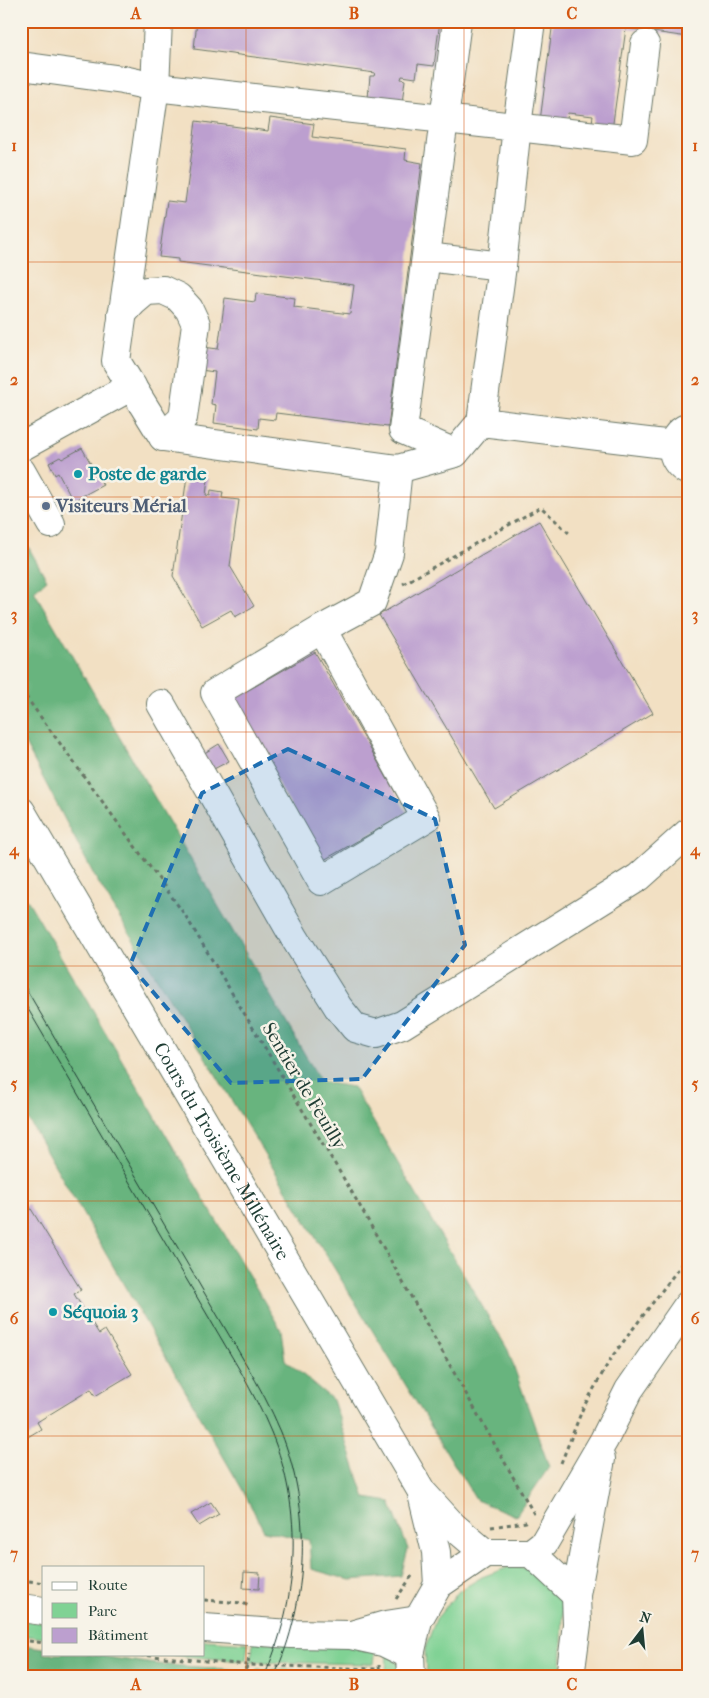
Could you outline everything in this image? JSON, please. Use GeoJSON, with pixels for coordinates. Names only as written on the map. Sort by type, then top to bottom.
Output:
{"type":"FeatureCollection","features":[{"type":"Feature","properties":{"kind":"street"},"geometry":{"type":"LineString","coordinates":[[158,21],[155,87],[116,360],[163,437]]}},
{"type":"Feature","properties":{"kind":"street"},"geometry":{"type":"LineString","coordinates":[[455,453],[403,430],[457,21]]}},
{"type":"Feature","properties":{"kind":"street"},"geometry":{"type":"LineString","coordinates":[[163,437],[398,469],[455,453],[481,422],[502,266],[517,126],[532,21]]}},
{"type":"Feature","properties":{"kind":"street"},"geometry":{"type":"LineString","coordinates":[[21,66],[123,80],[155,87],[633,140],[645,44]]}},
{"type":"Feature","properties":{"kind":"street"},"geometry":{"type":"LineString","coordinates":[[427,258],[502,266]]}},
{"type":"Feature","properties":{"kind":"street"},"geometry":{"type":"LineString","coordinates":[[122,314],[146,290],[163,290],[178,297],[189,309],[196,324],[184,418],[163,437]]}},
{"type":"Feature","properties":{"kind":"street"},"geometry":{"type":"LineString","coordinates":[[21,447],[132,386]]}},
{"type":"Feature","properties":{"kind":"street"},"geometry":{"type":"LineString","coordinates":[[481,422],[680,436],[673,454],[676,463],[688,471]]}},
{"type":"Feature","properties":{"kind":"street"},"geometry":{"type":"LineString","coordinates":[[322,629],[426,818],[321,881],[215,693],[322,629],[372,602],[389,554],[398,469]]}},
{"type":"Feature","properties":{"kind":"street"},"geometry":{"type":"LineString","coordinates":[[21,471],[51,524]]}},
{"type":"Feature","properties":{"kind":"street"},"geometry":{"type":"LineString","coordinates":[[161,704],[294,937],[338,1007],[355,1028],[376,1034],[402,1026],[639,877],[688,833]]}},
{"type":"Feature","properties":{"kind":"street","name":"Cours du Troisième Millénaire"},"geometry":{"type":"LineString","coordinates":[[21,811],[422,1492],[453,1526],[485,1553]]}},
{"type":"Feature","properties":{"kind":"street"},"geometry":{"type":"LineString","coordinates":[[410,1666],[418,1620],[438,1585],[485,1553],[531,1553],[544,1543],[604,1440],[629,1390],[688,1305]]}},
{"type":"Feature","properties":{"kind":"street"},"geometry":{"type":"LineString","coordinates":[[570,1677],[576,1624],[576,1595],[604,1440]]}},
{"type":"Feature","properties":{"kind":"street","name":"Cours du Troisième Millénaire"},"geometry":{"type":"LineString","coordinates":[[422,1492],[436,1552],[438,1585]]}},
{"type":"Feature","properties":{"kind":"street"},"geometry":{"type":"LineString","coordinates":[[531,1553],[576,1595]]}},
{"type":"Feature","properties":{"kind":"street"},"geometry":{"type":"LineString","coordinates":[[21,1608],[42,1611]]}},
{"type":"Feature","properties":{"kind":"street"},"geometry":{"type":"LineString","coordinates":[[205,1628],[290,1634],[351,1635],[384,1633],[418,1620]]}},
{"type":"Feature","properties":{"kind":"street"},"geometry":{"type":"LineString","coordinates":[[384,1633],[410,1666]]}},
{"type":"Feature","properties":{"kind":"path"},"geometry":{"type":"LineString","coordinates":[[372,602],[541,507],[571,536]]}},
{"type":"Feature","properties":{"kind":"path","name":"Sentier de Feuilly"},"geometry":{"type":"LineString","coordinates":[[21,690],[185,914],[353,1194],[534,1514]]}},
{"type":"Feature","properties":{"kind":"path"},"geometry":{"type":"LineString","coordinates":[[558,1470],[583,1408],[611,1358],[679,1268],[688,1253]]}},
{"type":"Feature","properties":{"kind":"path"},"geometry":{"type":"LineString","coordinates":[[464,1536],[483,1528],[526,1522],[538,1507]]}},
{"type":"Feature","properties":{"kind":"path"},"geometry":{"type":"LineString","coordinates":[[380,1677],[379,1669],[384,1633],[394,1604],[411,1576],[436,1552]]}},
{"type":"Feature","properties":{"kind":"path"},"geometry":{"type":"LineString","coordinates":[[21,1580],[42,1583]]}},
{"type":"Feature","properties":{"kind":"path"},"geometry":{"type":"LineString","coordinates":[[21,1640],[42,1643]]}},
{"type":"Feature","properties":{"kind":"path"},"geometry":{"type":"LineString","coordinates":[[153,1656],[248,1665],[379,1669]]}},
{"type":"Feature","properties":{"kind":"path"},"geometry":{"type":"LineString","coordinates":[[242,1677],[248,1665]]}},
{"type":"Feature","properties":{"kind":"highlighted area"},"geometry":{"type":"Polygon","coordinates":[[[288,749],[435,819],[465,945],[362,1079],[231,1083],[130,965],[202,793],[288,749]]]}},
{"type":"Feature","properties":{"kind":"green space"},"geometry":{"type":"Polygon","coordinates":[[[21,534],[47,580],[34,591],[321,1082],[353,1087],[508,1350],[549,1467],[516,1516],[476,1500],[95,877],[21,736],[21,534]]]}},
{"type":"Feature","properties":{"kind":"green space"},"geometry":{"type":"Polygon","coordinates":[[[21,889],[281,1330],[285,1360],[333,1400],[365,1498],[390,1502],[408,1549],[401,1576],[350,1580],[311,1569],[309,1540],[264,1531],[242,1489],[21,1107],[21,889]]]}},
{"type":"Feature","properties":{"kind":"green space"},"geometry":{"type":"Polygon","coordinates":[[[509,1567],[539,1569],[562,1591],[561,1677],[426,1677],[425,1649],[436,1619],[459,1591],[482,1577],[509,1567]]]}},
{"type":"Feature","properties":{"kind":"green space"},"geometry":{"type":"Polygon","coordinates":[[[21,1620],[42,1623],[42,1638],[21,1635],[21,1620]]]}},
{"type":"Feature","properties":{"kind":"green space"},"geometry":{"type":"Polygon","coordinates":[[[205,1640],[248,1643],[246,1659],[242,1661],[183,1656],[205,1656],[205,1640]]]}},
{"type":"Feature","properties":{"kind":"green space"},"geometry":{"type":"Polygon","coordinates":[[[253,1642],[376,1646],[374,1664],[251,1662],[253,1642]]]}},
{"type":"Feature","properties":{"kind":"green space"},"geometry":{"type":"Polygon","coordinates":[[[21,1645],[42,1648],[42,1656],[99,1656],[155,1664],[240,1670],[249,1677],[21,1677],[21,1645]]]}},
{"type":"Feature","properties":{"kind":"green space"},"geometry":{"type":"Polygon","coordinates":[[[387,1650],[400,1666],[399,1677],[386,1677],[387,1650]]]}},
{"type":"Feature","properties":{"kind":"green space"},"geometry":{"type":"Polygon","coordinates":[[[258,1669],[375,1671],[375,1677],[253,1677],[258,1669]]]}},
{"type":"Feature","properties":{"kind":"building"},"geometry":{"type":"Polygon","coordinates":[[[197,21],[440,21],[434,66],[418,64],[416,78],[402,76],[401,79],[405,80],[402,103],[368,98],[370,76],[374,76],[375,73],[194,49],[197,21]]]}},
{"type":"Feature","properties":{"kind":"building"},"geometry":{"type":"Polygon","coordinates":[[[553,21],[688,21],[688,37],[626,28],[612,130],[591,128],[593,116],[568,113],[566,124],[540,121],[553,21]]]}},
{"type":"Feature","properties":{"kind":"building"},"geometry":{"type":"Polygon","coordinates":[[[270,118],[314,124],[312,137],[406,149],[405,160],[422,163],[388,427],[276,413],[275,420],[259,418],[258,429],[214,423],[216,405],[211,404],[215,372],[200,370],[203,347],[218,349],[225,298],[255,302],[256,293],[295,298],[294,307],[350,314],[354,285],[178,262],[178,259],[159,257],[167,201],[185,203],[196,121],[268,131],[270,118]]]}},
{"type":"Feature","properties":{"kind":"building","name":"Poste de garde"},"geometry":{"type":"Polygon","coordinates":[[[82,448],[103,485],[73,501],[58,473],[55,475],[49,463],[60,457],[62,459],[82,448]]]}},
{"type":"Feature","properties":{"kind":"building"},"geometry":{"type":"Polygon","coordinates":[[[187,476],[208,479],[206,495],[210,496],[211,490],[223,492],[222,498],[239,500],[230,566],[254,606],[235,617],[231,610],[202,626],[173,576],[187,476]]]}},
{"type":"Feature","properties":{"kind":"building"},"geometry":{"type":"Polygon","coordinates":[[[539,521],[653,713],[494,808],[379,615],[539,521]]]}},
{"type":"Feature","properties":{"kind":"building"},"geometry":{"type":"Polygon","coordinates":[[[315,652],[407,813],[322,861],[231,700],[315,652]]]}},
{"type":"Feature","properties":{"kind":"building"},"geometry":{"type":"Polygon","coordinates":[[[219,744],[229,761],[212,770],[203,754],[219,744]]]}},
{"type":"Feature","properties":{"kind":"building","name":"Séquoia 3"},"geometry":{"type":"Polygon","coordinates":[[[28,1204],[81,1290],[74,1294],[99,1334],[105,1330],[132,1374],[95,1396],[91,1389],[37,1422],[41,1429],[21,1441],[21,1208],[28,1204]]]}},
{"type":"Feature","properties":{"kind":"building"},"geometry":{"type":"Polygon","coordinates":[[[211,1502],[219,1514],[199,1526],[191,1514],[211,1502]]]}},
{"type":"Feature","properties":{"kind":"building"},"geometry":{"type":"Polygon","coordinates":[[[244,1572],[260,1573],[259,1589],[243,1588],[244,1572]]]}},
{"type":"Feature","properties":{"kind":"tram line"},"geometry":{"type":"LineString","coordinates":[[21,980],[251,1372],[281,1432],[291,1462],[298,1493],[302,1524],[302,1555],[300,1586],[294,1617],[286,1648],[274,1677]]}},
{"type":"Feature","properties":{"kind":"tram line"},"geometry":{"type":"LineString","coordinates":[[21,997],[242,1374],[261,1410],[282,1462],[293,1524],[293,1555],[284,1617],[276,1647],[264,1677]]}},
{"type":"Feature","properties":{"kind":"place","name":"Poste de garde"},"geometry":{"type":"Point","coordinates":[78,474]}},
{"type":"Feature","properties":{"kind":"place","name":"Visiteurs Mérial"},"geometry":{"type":"Point","coordinates":[46,506]}},
{"type":"Feature","properties":{"kind":"place","name":"Séquoia 3"},"geometry":{"type":"Point","coordinates":[53,1312]}}]}
